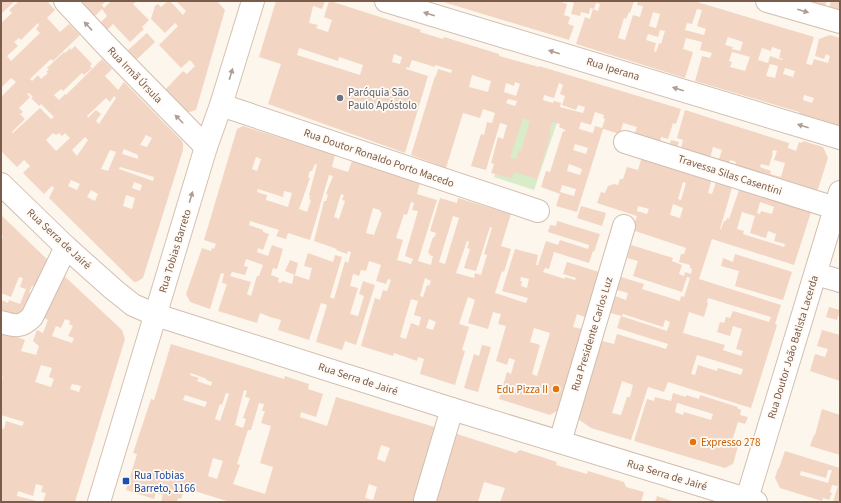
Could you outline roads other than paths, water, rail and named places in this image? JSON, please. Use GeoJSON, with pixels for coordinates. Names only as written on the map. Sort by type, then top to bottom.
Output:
{"type":"FeatureCollection","features":[{"type":"Feature","properties":{"kind":"street","name":"Rua Irmã Úrsula"},"geometry":{"type":"LineString","coordinates":[[65,1],[206,147]]}},
{"type":"Feature","properties":{"kind":"street","name":"Rua Tobias Barreto"},"geometry":{"type":"LineString","coordinates":[[99,502],[206,147],[221,105],[253,1]]}},
{"type":"Feature","properties":{"kind":"street","name":"Rua Iperana"},"geometry":{"type":"LineString","coordinates":[[386,1],[840,138]]}},
{"type":"Feature","properties":{"kind":"street"},"geometry":{"type":"LineString","coordinates":[[767,1],[840,22]]}},
{"type":"Feature","properties":{"kind":"street","name":"Rua Doutor Ronaldo Porto Macedo"},"geometry":{"type":"LineString","coordinates":[[221,105],[538,211]]}},
{"type":"Feature","properties":{"kind":"street","name":"Travessa Silas Casentini"},"geometry":{"type":"LineString","coordinates":[[625,142],[838,200]]}},
{"type":"Feature","properties":{"kind":"street","name":"Rua Serra de Jairé"},"geometry":{"type":"LineString","coordinates":[[1,184],[66,247],[113,289],[133,305],[156,315],[452,409],[750,501]]}},
{"type":"Feature","properties":{"kind":"street","name":"Rua Doutor João Batista Lacerda"},"geometry":{"type":"LineString","coordinates":[[750,501],[838,200]]}},
{"type":"Feature","properties":{"kind":"street","name":"Rua Presidente Carlos Luz"},"geometry":{"type":"LineString","coordinates":[[560,442],[624,226]]}},
{"type":"Feature","properties":{"kind":"street"},"geometry":{"type":"LineString","coordinates":[[1,322],[18,326],[28,322],[32,317],[66,247]]}},
{"type":"Feature","properties":{"kind":"street"},"geometry":{"type":"LineString","coordinates":[[816,274],[840,281]]}},
{"type":"Feature","properties":{"kind":"street"},"geometry":{"type":"LineString","coordinates":[[425,500],[452,409]]}},
{"type":"Feature","properties":{"kind":"place","name":"Paróquia São Paulo Apóstolo"},"geometry":{"type":"Point","coordinates":[340,98]}},
{"type":"Feature","properties":{"kind":"place","name":"Edu Pizza II"},"geometry":{"type":"Point","coordinates":[556,389]}},
{"type":"Feature","properties":{"kind":"place","name":"Expresso 278"},"geometry":{"type":"Point","coordinates":[693,442]}},
{"type":"Feature","properties":{"kind":"place","name":"Rua Tobias Barreto, 1166"},"geometry":{"type":"Point","coordinates":[126,481]}}]}
